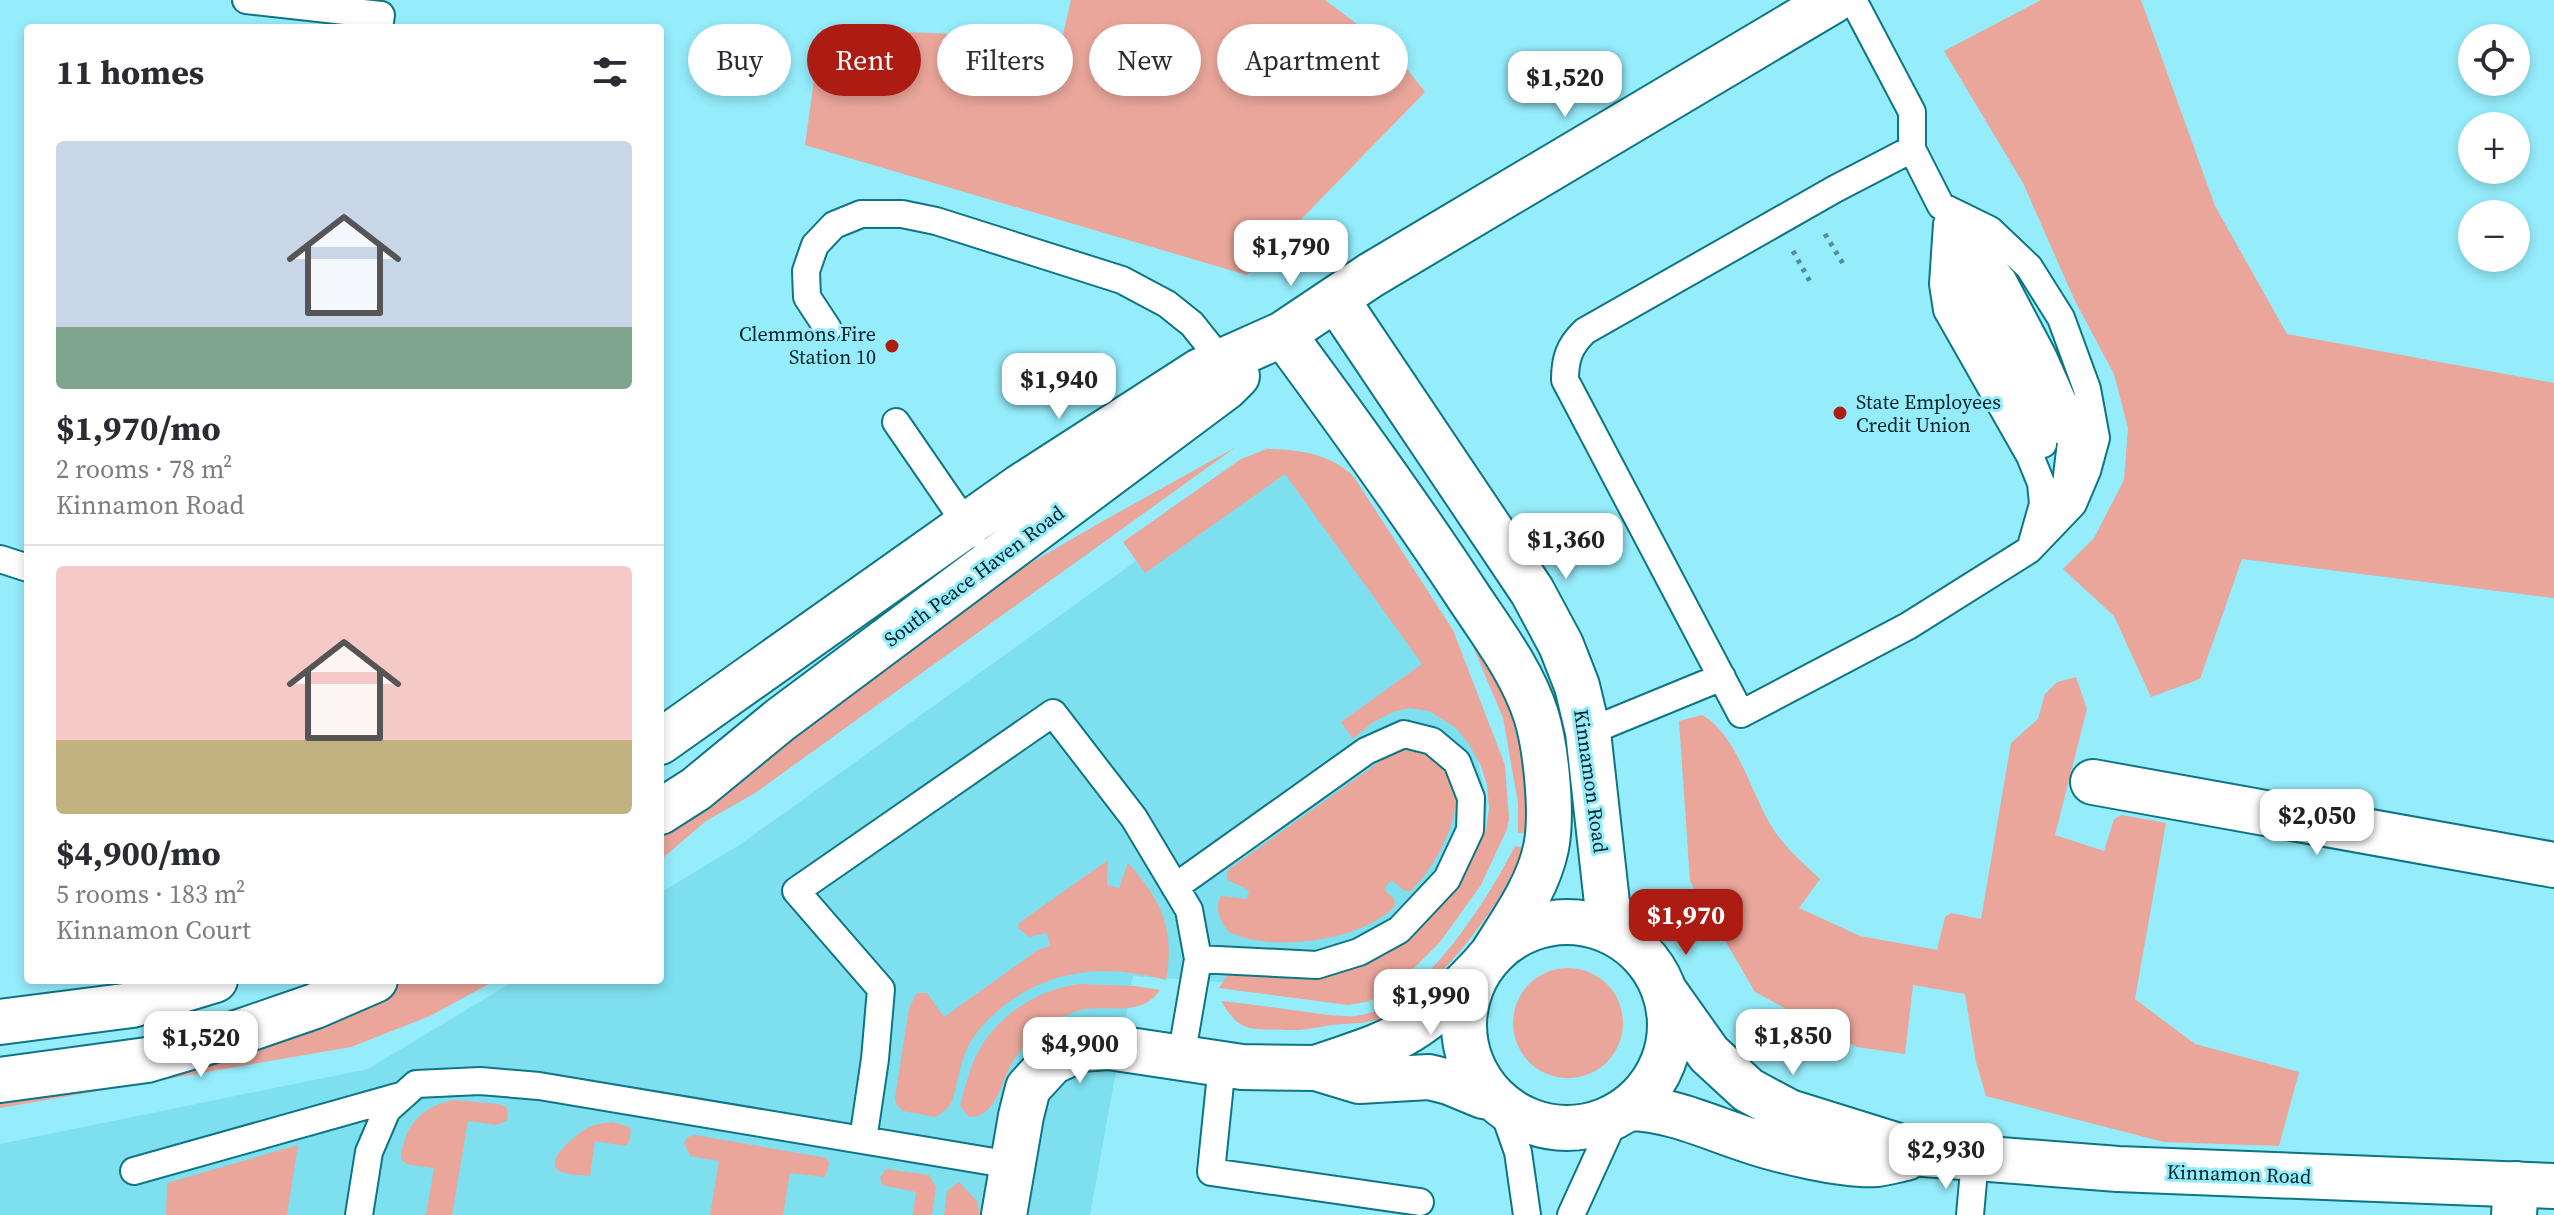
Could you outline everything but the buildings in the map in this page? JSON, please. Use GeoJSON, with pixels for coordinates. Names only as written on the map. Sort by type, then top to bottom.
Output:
{"type":"FeatureCollection","features":[{"type":"Feature","properties":{"kind":"main road","name":"South Peace Haven Road"},"geometry":{"type":"LineString","coordinates":[[664,809],[696,789],[780,720],[993,562],[1229,370],[1371,275],[1834,0]]}},
{"type":"Feature","properties":{"kind":"main road","name":"Kinnamon Road"},"geometry":{"type":"LineString","coordinates":[[1336,299],[1462,483],[1543,609],[1569,663],[1588,732],[1607,903],[1613,921],[1651,966],[1665,992],[1709,1054],[1759,1097],[1789,1112],[1924,1154],[2528,1195]]}},
{"type":"Feature","properties":{"kind":"main road","name":"Kinnamon Road"},"geometry":{"type":"LineString","coordinates":[[1283,334],[1447,565],[1508,658],[1536,715],[1549,812],[1546,846],[1526,899],[1469,993],[1464,1023],[1465,1043],[1480,1081],[1497,1100],[1527,1120],[1566,1128],[1597,1124],[1623,1111],[1655,1079],[1664,1060],[1671,1027],[1665,992]]}},
{"type":"Feature","properties":{"kind":"main road","name":"South Peace Haven Road"},"geometry":{"type":"LineString","coordinates":[[664,739],[1020,487],[1200,371],[1229,370]]}},
{"type":"Feature","properties":{"kind":"main road"},"geometry":{"type":"LineString","coordinates":[[2093,782],[2554,865]]}},
{"type":"Feature","properties":{"kind":"main road","name":"Kinnamon Road"},"geometry":{"type":"LineString","coordinates":[[1487,961],[1521,933],[1557,923],[1594,926],[1628,942]]}},
{"type":"Feature","properties":{"kind":"main road"},"geometry":{"type":"LineString","coordinates":[[1316,1068],[1408,1032],[1448,1001],[1487,961]]}},
{"type":"Feature","properties":{"kind":"main road"},"geometry":{"type":"LineString","coordinates":[[0,1022],[132,1005],[202,984]]}},
{"type":"Feature","properties":{"kind":"main road"},"geometry":{"type":"LineString","coordinates":[[0,1080],[147,1060],[315,1006],[366,984]]}},
{"type":"Feature","properties":{"kind":"main road"},"geometry":{"type":"LineString","coordinates":[[1004,1215],[1028,1088],[1044,1067],[1062,1055],[1080,1049],[1097,1046],[1242,1067],[1316,1068],[1359,1081],[1429,1077],[1497,1100]]}},
{"type":"Feature","properties":{"kind":"main road","name":"Kinnamon Road"},"geometry":{"type":"LineString","coordinates":[[1623,1111],[1665,1111],[1758,1143],[1804,1155],[1857,1163],[1876,1164],[1924,1154]]}},
{"type":"Feature","properties":{"kind":"lane"},"geometry":{"type":"LineString","coordinates":[[246,0],[381,15],[380,24]]}},
{"type":"Feature","properties":{"kind":"lane"},"geometry":{"type":"LineString","coordinates":[[1853,0],[1912,112],[1912,149],[1946,217],[1955,245],[1956,281],[1963,300],[2045,448],[2051,480],[2050,504],[2029,550]]}},
{"type":"Feature","properties":{"kind":"lane"},"geometry":{"type":"LineString","coordinates":[[1912,149],[1835,189],[1585,331],[1572,343],[1568,354],[1565,380],[1741,714],[1908,626],[2029,550],[2073,504],[2087,471],[2096,438],[2087,389],[2061,318],[2029,267],[1990,230],[1946,217]]}},
{"type":"Feature","properties":{"kind":"lane"},"geometry":{"type":"LineString","coordinates":[[828,329],[807,297],[806,271],[815,245],[834,225],[861,214],[902,214],[978,233],[1122,280],[1167,304],[1192,324],[1229,370]]}},
{"type":"Feature","properties":{"kind":"lane"},"geometry":{"type":"LineString","coordinates":[[1946,217],[1930,291],[1932,317],[2022,477],[2029,550]]}},
{"type":"Feature","properties":{"kind":"lane"},"geometry":{"type":"LineString","coordinates":[[896,422],[993,562]]}},
{"type":"Feature","properties":{"kind":"lane"},"geometry":{"type":"LineString","coordinates":[[0,559],[24,567]]}},
{"type":"Feature","properties":{"kind":"lane"},"geometry":{"type":"LineString","coordinates":[[1588,732],[1722,677]]}},
{"type":"Feature","properties":{"kind":"lane"},"geometry":{"type":"LineString","coordinates":[[863,1140],[881,989],[796,891],[1053,713],[1134,818],[1189,910],[1198,959],[1211,1172],[1420,1202]]}},
{"type":"Feature","properties":{"kind":"lane"},"geometry":{"type":"LineString","coordinates":[[1175,887],[1366,751],[1404,734],[1432,741],[1457,762],[1471,798],[1470,830],[1447,879],[1399,930],[1359,952],[1317,965],[1198,959]]}},
{"type":"Feature","properties":{"kind":"lane"},"geometry":{"type":"LineString","coordinates":[[359,1215],[369,1152],[387,1110],[416,1084],[480,1081],[539,1086],[1012,1165]]}},
{"type":"Feature","properties":{"kind":"lane"},"geometry":{"type":"LineString","coordinates":[[134,1171],[404,1095]]}},
{"type":"Feature","properties":{"kind":"lane"},"geometry":{"type":"LineString","coordinates":[[1497,1100],[1518,1152],[1527,1215]]}},
{"type":"Feature","properties":{"kind":"lane"},"geometry":{"type":"LineString","coordinates":[[1571,1215],[1623,1111]]}},
{"type":"Feature","properties":{"kind":"lane"},"geometry":{"type":"LineString","coordinates":[[1970,1215],[1975,1159]]}},
{"type":"Feature","properties":{"kind":"path"},"geometry":{"type":"LineString","coordinates":[[1821,227],[1845,267]]}},
{"type":"Feature","properties":{"kind":"path"},"geometry":{"type":"LineString","coordinates":[[1790,245],[1812,285]]}},
{"type":"Feature","properties":{"kind":"shaded area"},"geometry":{"type":"Polygon","coordinates":[[[1071,0],[1325,0],[1357,24],[1217,24],[1217,96],[1408,96],[1408,70],[1425,92],[1247,275],[805,145],[812,96],[921,96],[921,33],[937,33],[937,96],[1073,96],[1073,24],[1065,24],[1071,0]]]}},
{"type":"Feature","properties":{"kind":"shaded area"},"geometry":{"type":"Polygon","coordinates":[[[2041,0],[2141,0],[2215,206],[2287,334],[2554,383],[2554,598],[2242,559],[2200,679],[2151,697],[2114,616],[2063,569],[2094,538],[2124,480],[2128,428],[2114,374],[2075,301],[2023,183],[1944,51],[2041,0]]]}},
{"type":"Feature","properties":{"kind":"shaded area"},"geometry":{"type":"Polygon","coordinates":[[[1236,447],[755,793],[706,821],[664,857],[664,823],[991,586],[1236,447]]]}},
{"type":"Feature","properties":{"kind":"shaded area"},"geometry":{"type":"Polygon","coordinates":[[[1267,449],[1314,454],[1335,463],[1354,477],[1453,630],[1505,765],[1507,829],[1481,885],[1440,942],[1405,977],[1383,995],[1348,1005],[1219,988],[1229,973],[1309,971],[1459,881],[1486,830],[1489,808],[1487,785],[1469,744],[1456,728],[1429,711],[1410,708],[1393,712],[1373,722],[1353,739],[1341,722],[1422,664],[1285,474],[1145,573],[1123,542],[1241,459],[1267,449]]]}},
{"type":"Feature","properties":{"kind":"shaded area"},"geometry":{"type":"Polygon","coordinates":[[[1313,466],[1454,663],[1487,800],[1485,852],[1383,983],[1264,985],[1133,976],[1090,1215],[0,1215],[0,1144],[368,1069],[509,984],[664,984],[664,891],[741,844],[1267,467],[1313,466]]]}},
{"type":"Feature","properties":{"kind":"shaded area"},"geometry":{"type":"Polygon","coordinates":[[[1464,625],[1502,680],[1525,767],[1529,833],[1518,833],[1518,803],[1503,718],[1464,625]]]}},
{"type":"Feature","properties":{"kind":"shaded area"},"geometry":{"type":"Polygon","coordinates":[[[2076,677],[2087,709],[2055,835],[2104,851],[2114,819],[2122,815],[2166,823],[2135,999],[2195,1044],[2299,1072],[2279,1146],[2164,1142],[1986,1096],[1976,1062],[1965,994],[1913,985],[1905,1054],[1857,1047],[1755,992],[1690,881],[1679,721],[1702,715],[1725,736],[1773,829],[1820,879],[1799,908],[1860,936],[1937,950],[1945,917],[1951,913],[1981,919],[2011,743],[2038,719],[2045,694],[2057,682],[2076,677]]]}},
{"type":"Feature","properties":{"kind":"shaded area"},"geometry":{"type":"Polygon","coordinates":[[[1418,747],[1449,772],[1455,790],[1455,805],[1439,853],[1411,891],[1405,891],[1391,880],[1384,890],[1394,898],[1395,906],[1361,928],[1339,935],[1315,940],[1268,942],[1229,932],[1219,915],[1221,896],[1247,899],[1249,890],[1227,880],[1228,870],[1389,755],[1404,748],[1418,747]]]}},
{"type":"Feature","properties":{"kind":"shaded area"},"geometry":{"type":"Polygon","coordinates":[[[1515,846],[1525,848],[1499,898],[1480,926],[1427,986],[1385,1017],[1302,1030],[1256,1029],[1241,1025],[1221,1001],[1343,1016],[1356,1016],[1380,1009],[1404,994],[1449,948],[1488,894],[1515,846]]]}},
{"type":"Feature","properties":{"kind":"shaded area"},"geometry":{"type":"Polygon","coordinates":[[[1108,860],[1107,885],[1119,888],[1128,863],[1157,903],[1169,946],[1166,980],[1100,971],[1059,977],[1039,984],[1001,1008],[977,1033],[963,1058],[947,1108],[936,1117],[903,1111],[895,1098],[909,1008],[917,993],[927,993],[944,1017],[1038,950],[1050,946],[1047,933],[1029,937],[1018,928],[1019,923],[1108,860]]]}},
{"type":"Feature","properties":{"kind":"shaded area"},"geometry":{"type":"Polygon","coordinates":[[[1568,968],[1589,972],[1607,984],[1619,1002],[1623,1023],[1619,1044],[1607,1062],[1589,1074],[1568,1078],[1547,1074],[1529,1062],[1517,1044],[1513,1023],[1517,1002],[1529,984],[1547,972],[1568,968]]]}},
{"type":"Feature","properties":{"kind":"shaded area"},"geometry":{"type":"Polygon","coordinates":[[[489,984],[430,1016],[351,1047],[0,1108],[0,1092],[394,986],[489,984]]]}},
{"type":"Feature","properties":{"kind":"shaded area"},"geometry":{"type":"Polygon","coordinates":[[[1080,984],[1160,990],[1145,1004],[1136,1007],[1080,1010],[1046,1027],[1018,1054],[992,1105],[986,1112],[969,1117],[960,1106],[972,1065],[996,1026],[1035,998],[1080,984]]]}},
{"type":"Feature","properties":{"kind":"shaded area"},"geometry":{"type":"Polygon","coordinates":[[[454,1100],[499,1104],[507,1108],[508,1120],[497,1125],[468,1121],[452,1215],[426,1215],[434,1168],[409,1165],[401,1160],[403,1148],[416,1120],[432,1107],[454,1100]]]}},
{"type":"Feature","properties":{"kind":"shaded area"},"geometry":{"type":"Polygon","coordinates":[[[612,1122],[629,1127],[629,1143],[624,1146],[595,1141],[590,1176],[558,1170],[555,1160],[570,1141],[590,1127],[612,1122]]]}},
{"type":"Feature","properties":{"kind":"shaded area"},"geometry":{"type":"Polygon","coordinates":[[[695,1135],[827,1158],[829,1164],[825,1177],[790,1173],[783,1215],[710,1215],[719,1161],[690,1156],[684,1143],[688,1137],[695,1135]]]}},
{"type":"Feature","properties":{"kind":"shaded area"},"geometry":{"type":"Polygon","coordinates":[[[298,1145],[287,1215],[166,1215],[167,1183],[298,1145]]]}},
{"type":"Feature","properties":{"kind":"shaded area"},"geometry":{"type":"Polygon","coordinates":[[[886,1169],[929,1175],[936,1187],[932,1215],[913,1215],[916,1192],[882,1185],[880,1178],[886,1169]]]}},
{"type":"Feature","properties":{"kind":"shaded area"},"geometry":{"type":"Polygon","coordinates":[[[959,1182],[977,1201],[980,1215],[944,1215],[947,1191],[959,1182]]]}},
{"type":"Feature","properties":{"kind":"place","name":"Clemmons Fire Station 10"},"geometry":{"type":"Point","coordinates":[892,346]}},
{"type":"Feature","properties":{"kind":"place","name":"State Employees Credit Union"},"geometry":{"type":"Point","coordinates":[1840,413]}}]}
